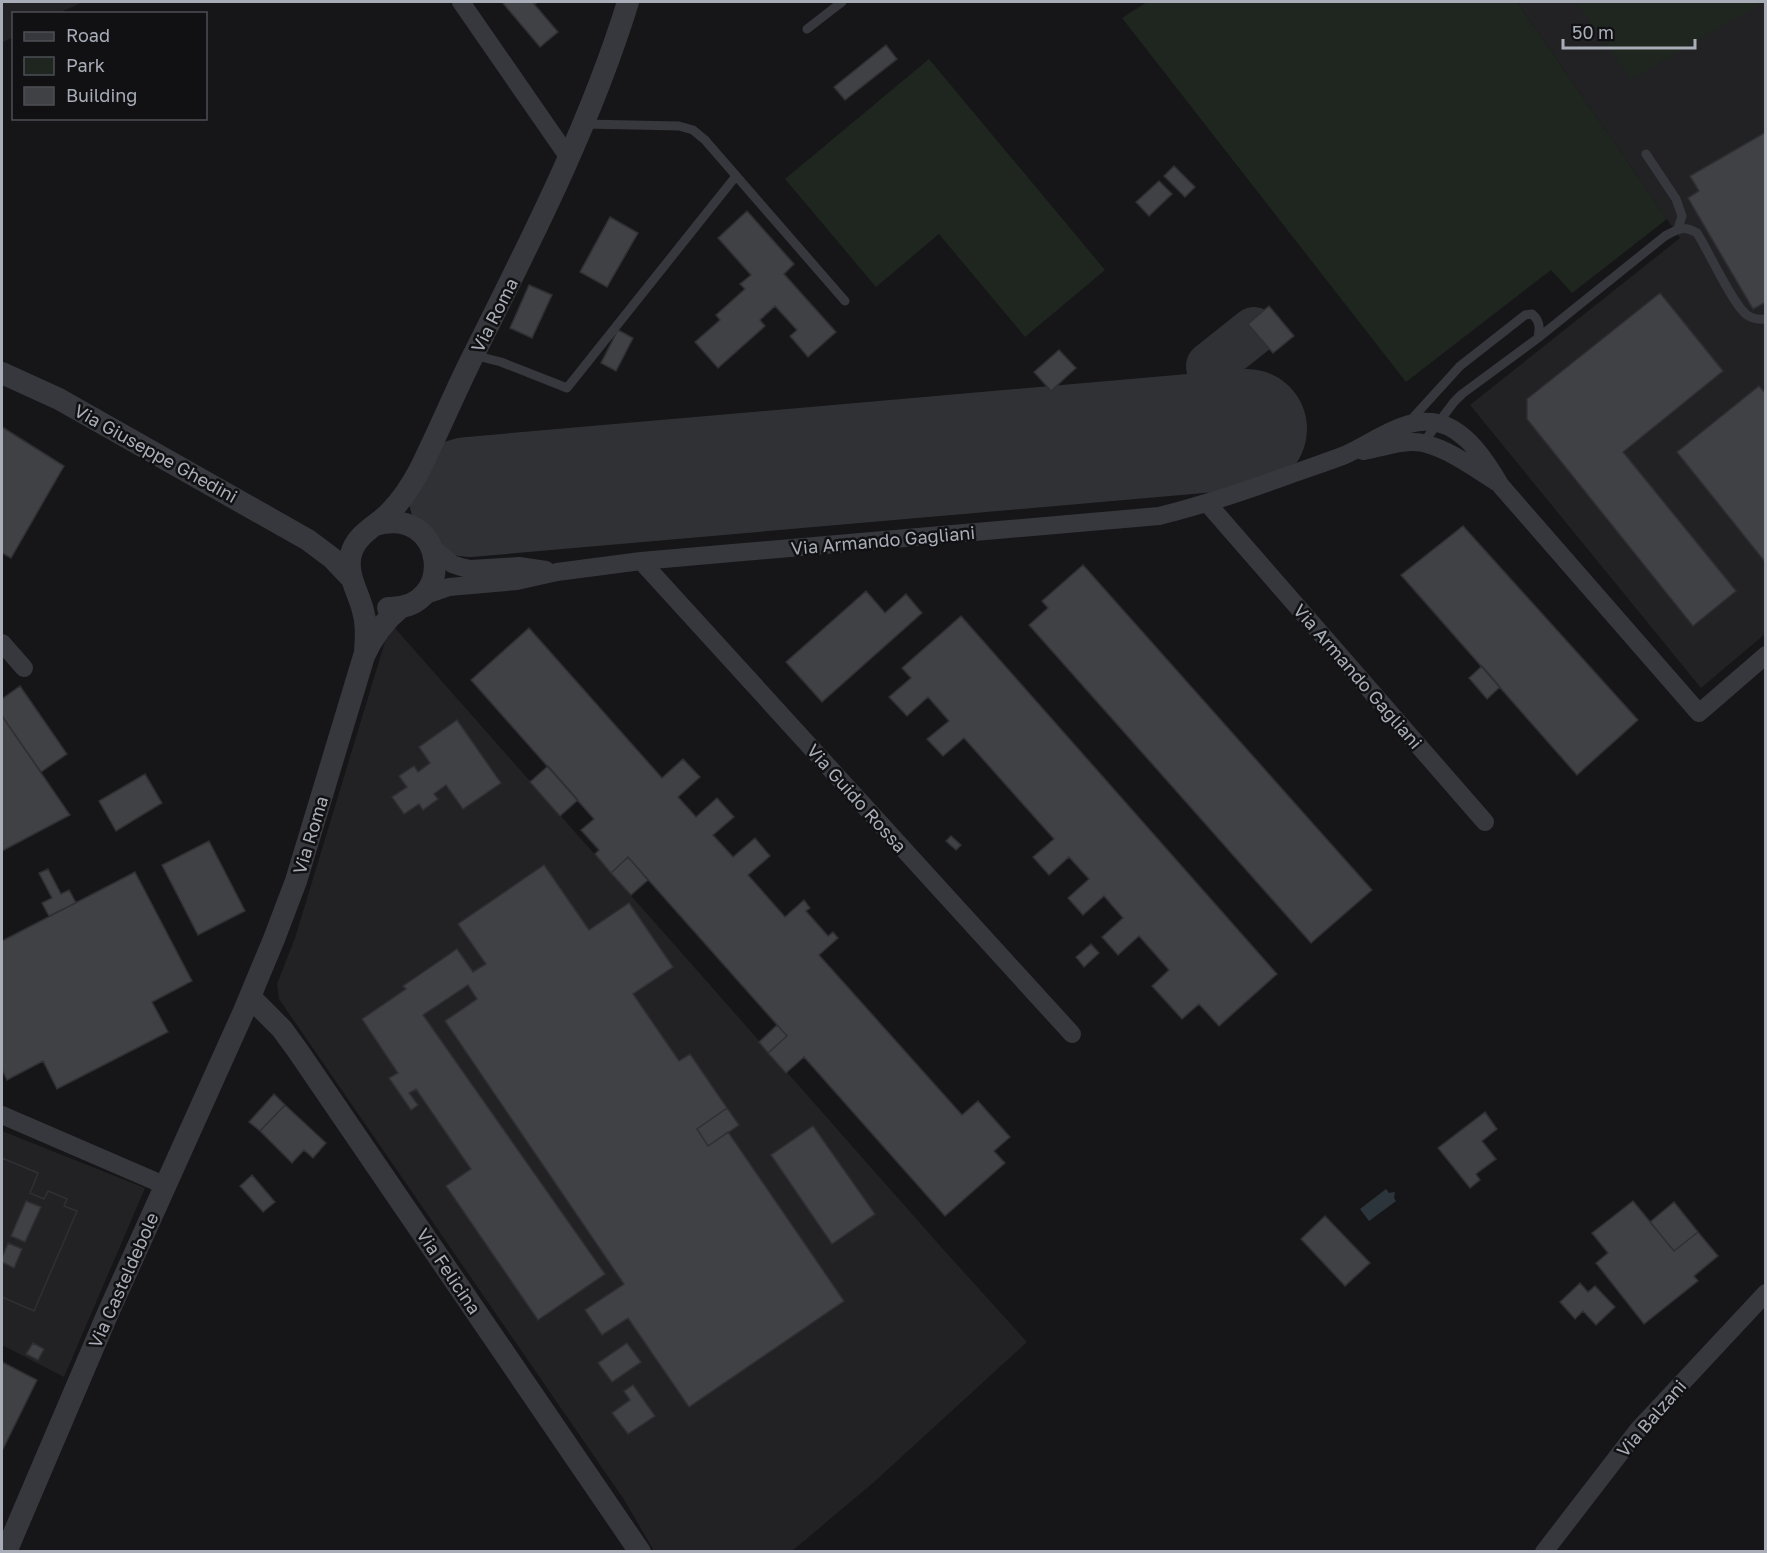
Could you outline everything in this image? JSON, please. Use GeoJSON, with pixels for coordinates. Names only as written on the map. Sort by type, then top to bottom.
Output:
{"type":"FeatureCollection","features":[{"type":"Feature","properties":{"kind":"street"},"geometry":{"type":"LineString","coordinates":[[461,2],[569,158]]}},
{"type":"Feature","properties":{"kind":"street","name":"Via Roma"},"geometry":{"type":"LineString","coordinates":[[364,656],[366,622],[353,583],[350,558],[353,547],[372,527],[390,513],[406,493],[418,472],[473,355],[549,204],[584,124],[628,2]]}},
{"type":"Feature","properties":{"kind":"street","name":"Via Giuseppe Ghedini"},"geometry":{"type":"LineString","coordinates":[[2,373],[59,399],[308,540],[332,558],[353,583]]}},
{"type":"Feature","properties":{"kind":"street","name":"Via Armando Gagliani"},"geometry":{"type":"LineString","coordinates":[[423,596],[449,588],[517,581],[557,572],[641,561],[1159,516],[1208,504],[1346,454],[1392,430],[1421,421],[1439,423],[1461,435],[1475,447],[1488,463],[1501,486],[1699,713],[1766,655]]}},
{"type":"Feature","properties":{"kind":"street","name":"Via Armando Gagliani"},"geometry":{"type":"LineString","coordinates":[[1346,454],[1403,443],[1423,443],[1459,458],[1501,486]]}},
{"type":"Feature","properties":{"kind":"street","name":"Via Roma"},"geometry":{"type":"LineString","coordinates":[[415,528],[410,504],[418,472]]}},
{"type":"Feature","properties":{"kind":"street","name":"Via Armando Gagliani"},"geometry":{"type":"LineString","coordinates":[[1208,504],[1485,822]]}},
{"type":"Feature","properties":{"kind":"street"},"geometry":{"type":"LineString","coordinates":[[308,540],[328,542],[391,522],[415,528],[427,538],[435,556],[435,575],[423,596]]}},
{"type":"Feature","properties":{"kind":"street","name":"Via Armando Gagliani"},"geometry":{"type":"LineString","coordinates":[[432,547],[452,564],[470,569],[519,566],[557,572]]}},
{"type":"Feature","properties":{"kind":"street","name":"Via Guido Rossa"},"geometry":{"type":"LineString","coordinates":[[641,561],[1072,1034]]}},
{"type":"Feature","properties":{"kind":"street"},"geometry":{"type":"LineString","coordinates":[[353,583],[367,600],[391,608],[401,607]]}},
{"type":"Feature","properties":{"kind":"street","name":"Via Roma"},"geometry":{"type":"LineString","coordinates":[[247,1004],[296,881],[364,656],[378,630],[387,619],[401,607],[423,596]]}},
{"type":"Feature","properties":{"kind":"street"},"geometry":{"type":"LineString","coordinates":[[2,643],[24,668]]}},
{"type":"Feature","properties":{"kind":"street","name":"Via Casteldebole"},"geometry":{"type":"LineString","coordinates":[[6,1551],[165,1185],[247,1004]]}},
{"type":"Feature","properties":{"kind":"street","name":"Via Felicina"},"geometry":{"type":"LineString","coordinates":[[247,1004],[282,1029],[298,1051],[640,1551]]}},
{"type":"Feature","properties":{"kind":"street"},"geometry":{"type":"LineString","coordinates":[[2,1115],[165,1185]]}},
{"type":"Feature","properties":{"kind":"street","name":"Via Balzani"},"geometry":{"type":"LineString","coordinates":[[1544,1551],[1638,1430],[1766,1293]]}},
{"type":"Feature","properties":{"kind":"lane"},"geometry":{"type":"LineString","coordinates":[[807,29],[842,2]]}},
{"type":"Feature","properties":{"kind":"lane"},"geometry":{"type":"LineString","coordinates":[[584,124],[679,126],[693,130],[705,140],[845,301]]}},
{"type":"Feature","properties":{"kind":"lane"},"geometry":{"type":"LineString","coordinates":[[1646,154],[1676,199],[1682,216],[1678,229]]}},
{"type":"Feature","properties":{"kind":"lane"},"geometry":{"type":"LineString","coordinates":[[473,355],[501,362],[567,388],[736,176]]}},
{"type":"Feature","properties":{"kind":"lane"},"geometry":{"type":"LineString","coordinates":[[1423,443],[1462,394],[1538,338],[1665,236],[1678,229],[1688,228],[1696,232],[1735,300],[1746,314],[1757,320],[1766,319]]}},
{"type":"Feature","properties":{"kind":"lane","name":"Via Armando Gagliani"},"geometry":{"type":"LineString","coordinates":[[1405,426],[1460,366],[1525,315],[1532,314],[1537,318],[1540,327],[1538,338]]}},
{"type":"Feature","properties":{"kind":"shaded area"},"geometry":{"type":"Polygon","coordinates":[[[2,2],[83,2],[61,12],[12,12],[12,38],[2,43],[2,2]]]}},
{"type":"Feature","properties":{"kind":"shaded area"},"geometry":{"type":"Polygon","coordinates":[[[1517,2],[1765,2],[1765,634],[1701,688],[1470,405],[1680,238],[1517,2]]]}},
{"type":"Feature","properties":{"kind":"shaded area"},"geometry":{"type":"Polygon","coordinates":[[[394,627],[1027,1342],[873,1483],[792,1551],[654,1551],[625,1501],[279,999],[277,984],[295,938],[387,635],[394,627]]]}},
{"type":"Feature","properties":{"kind":"shaded area"},"geometry":{"type":"Polygon","coordinates":[[[2,1131],[145,1188],[64,1377],[2,1345],[2,1131]]]}},
{"type":"Feature","properties":{"kind":"shaded area"},"geometry":{"type":"Polygon","coordinates":[[[1386,1189],[1389,1193],[1395,1192],[1396,1201],[1369,1221],[1360,1209],[1386,1189]]]}},
{"type":"Feature","properties":{"kind":"green space"},"geometry":{"type":"Polygon","coordinates":[[[1147,2],[1517,2],[1667,219],[1572,293],[1551,270],[1406,382],[1122,18],[1147,2]]]}},
{"type":"Feature","properties":{"kind":"green space"},"geometry":{"type":"Polygon","coordinates":[[[1576,2],[1763,2],[1631,80],[1576,2]]]}},
{"type":"Feature","properties":{"kind":"green space"},"geometry":{"type":"Polygon","coordinates":[[[929,59],[1105,270],[1025,337],[939,234],[876,287],[785,179],[929,59]]]}},
{"type":"Feature","properties":{"kind":"building"},"geometry":{"type":"Polygon","coordinates":[[[502,2],[538,2],[534,4],[558,32],[540,47],[502,2]]]}},
{"type":"Feature","properties":{"kind":"building"},"geometry":{"type":"Polygon","coordinates":[[[886,45],[897,59],[845,100],[834,87],[886,45]]]}},
{"type":"Feature","properties":{"kind":"building"},"geometry":{"type":"Polygon","coordinates":[[[1766,132],[1766,302],[1753,309],[1688,198],[1699,191],[1690,176],[1766,132]]]}},
{"type":"Feature","properties":{"kind":"building"},"geometry":{"type":"Polygon","coordinates":[[[1174,166],[1195,187],[1185,197],[1164,176],[1174,166]]]}},
{"type":"Feature","properties":{"kind":"building"},"geometry":{"type":"Polygon","coordinates":[[[1159,181],[1172,194],[1149,216],[1136,202],[1159,181]]]}},
{"type":"Feature","properties":{"kind":"building"},"geometry":{"type":"Polygon","coordinates":[[[747,211],[794,264],[784,274],[836,332],[808,357],[790,336],[797,330],[775,306],[760,320],[765,326],[718,368],[695,342],[720,320],[716,315],[745,289],[740,284],[751,275],[718,238],[747,211]]]}},
{"type":"Feature","properties":{"kind":"building"},"geometry":{"type":"Polygon","coordinates":[[[610,217],[638,233],[607,287],[580,272],[610,217]]]}},
{"type":"Feature","properties":{"kind":"building"},"geometry":{"type":"Polygon","coordinates":[[[529,285],[552,295],[532,338],[510,328],[529,285]]]}},
{"type":"Feature","properties":{"kind":"building"},"geometry":{"type":"Polygon","coordinates":[[[1660,293],[1723,371],[1623,452],[1736,591],[1693,626],[1527,419],[1527,399],[1660,293]]]}},
{"type":"Feature","properties":{"kind":"building"},"geometry":{"type":"Polygon","coordinates":[[[1269,306],[1294,336],[1273,353],[1248,324],[1269,306]]]}},
{"type":"Feature","properties":{"kind":"building"},"geometry":{"type":"Polygon","coordinates":[[[618,330],[633,338],[616,371],[601,363],[618,330]]]}},
{"type":"Feature","properties":{"kind":"building"},"geometry":{"type":"Polygon","coordinates":[[[1059,350],[1076,368],[1051,391],[1034,372],[1059,350]]]}},
{"type":"Feature","properties":{"kind":"building"},"geometry":{"type":"Polygon","coordinates":[[[1759,386],[1766,394],[1766,563],[1677,452],[1759,386]]]}},
{"type":"Feature","properties":{"kind":"building"},"geometry":{"type":"Polygon","coordinates":[[[2,427],[64,466],[11,558],[2,553],[2,427]]]}},
{"type":"Feature","properties":{"kind":"building"},"geometry":{"type":"Polygon","coordinates":[[[1463,526],[1638,720],[1577,775],[1401,575],[1463,526]]]}},
{"type":"Feature","properties":{"kind":"building"},"geometry":{"type":"Polygon","coordinates":[[[1083,565],[1372,890],[1311,943],[1029,625],[1048,608],[1042,601],[1083,565]]]}},
{"type":"Feature","properties":{"kind":"building"},"geometry":{"type":"Polygon","coordinates":[[[866,591],[885,613],[906,594],[922,613],[822,702],[786,662],[866,591]]]}},
{"type":"Feature","properties":{"kind":"building"},"geometry":{"type":"Polygon","coordinates":[[[961,616],[1277,974],[1219,1026],[1199,1004],[1182,1019],[1152,986],[1169,970],[1139,936],[1118,955],[1102,937],[1123,918],[1104,896],[1083,915],[1068,898],[1089,879],[1069,857],[1049,875],[1033,857],[1054,839],[964,738],[943,756],[927,739],[949,721],[928,697],[907,716],[889,697],[911,678],[902,668],[961,616]]]}},
{"type":"Feature","properties":{"kind":"building"},"geometry":{"type":"Polygon","coordinates":[[[529,628],[662,778],[683,759],[700,777],[678,797],[696,817],[717,798],[734,817],[713,835],[733,857],[755,838],[770,856],[748,875],[785,917],[804,900],[810,908],[806,911],[828,936],[833,932],[838,938],[819,955],[962,1115],[978,1101],[1010,1137],[994,1151],[1005,1163],[945,1216],[804,1057],[786,1073],[768,1053],[787,1036],[628,857],[611,873],[595,854],[599,850],[581,830],[594,819],[471,680],[529,628]]]}},
{"type":"Feature","properties":{"kind":"building"},"geometry":{"type":"Polygon","coordinates":[[[1482,666],[1500,687],[1487,699],[1469,678],[1482,666]]]}},
{"type":"Feature","properties":{"kind":"building"},"geometry":{"type":"Polygon","coordinates":[[[20,686],[67,754],[41,772],[2,716],[2,699],[20,686]]]}},
{"type":"Feature","properties":{"kind":"building"},"geometry":{"type":"Polygon","coordinates":[[[2,716],[70,815],[2,851],[2,716]]]}},
{"type":"Feature","properties":{"kind":"building"},"geometry":{"type":"Polygon","coordinates":[[[457,720],[501,783],[463,809],[446,785],[434,794],[438,799],[423,810],[419,804],[404,814],[392,797],[407,787],[399,776],[414,766],[418,772],[430,763],[419,747],[457,720]]]}},
{"type":"Feature","properties":{"kind":"building"},"geometry":{"type":"Polygon","coordinates":[[[548,766],[578,800],[560,816],[530,782],[548,766]]]}},
{"type":"Feature","properties":{"kind":"building"},"geometry":{"type":"Polygon","coordinates":[[[145,774],[162,803],[116,831],[99,801],[145,774]]]}},
{"type":"Feature","properties":{"kind":"building"},"geometry":{"type":"Polygon","coordinates":[[[951,836],[961,845],[956,850],[946,841],[951,836]]]}},
{"type":"Feature","properties":{"kind":"building"},"geometry":{"type":"Polygon","coordinates":[[[209,841],[245,911],[198,935],[162,865],[209,841]]]}},
{"type":"Feature","properties":{"kind":"building"},"geometry":{"type":"Polygon","coordinates":[[[628,857],[648,880],[631,895],[611,873],[628,857]]]}},
{"type":"Feature","properties":{"kind":"building"},"geometry":{"type":"Polygon","coordinates":[[[544,865],[589,930],[629,903],[673,967],[633,994],[679,1061],[690,1054],[727,1108],[697,1129],[708,1146],[728,1132],[844,1301],[689,1407],[628,1318],[602,1335],[585,1310],[624,1284],[445,1021],[477,999],[468,985],[423,1015],[605,1274],[538,1320],[446,1186],[471,1169],[416,1089],[409,1093],[418,1105],[411,1110],[389,1078],[398,1073],[362,1019],[406,989],[403,986],[457,949],[473,972],[486,964],[458,924],[544,865]]]}},
{"type":"Feature","properties":{"kind":"building"},"geometry":{"type":"Polygon","coordinates":[[[48,869],[61,894],[69,890],[76,903],[49,916],[42,903],[52,898],[39,873],[48,869]]]}},
{"type":"Feature","properties":{"kind":"building"},"geometry":{"type":"Polygon","coordinates":[[[135,872],[192,981],[152,1002],[168,1032],[57,1089],[43,1061],[7,1080],[2,1070],[2,941],[135,872]]]}},
{"type":"Feature","properties":{"kind":"building"},"geometry":{"type":"Polygon","coordinates":[[[1091,944],[1099,953],[1084,967],[1076,957],[1091,944]]]}},
{"type":"Feature","properties":{"kind":"building"},"geometry":{"type":"Polygon","coordinates":[[[777,1025],[787,1036],[768,1053],[759,1042],[777,1025]]]}},
{"type":"Feature","properties":{"kind":"building"},"geometry":{"type":"Polygon","coordinates":[[[274,1094],[285,1105],[260,1131],[249,1122],[274,1094]]]}},
{"type":"Feature","properties":{"kind":"building"},"geometry":{"type":"Polygon","coordinates":[[[285,1105],[326,1143],[313,1158],[304,1150],[292,1163],[260,1131],[285,1105]]]}},
{"type":"Feature","properties":{"kind":"building"},"geometry":{"type":"Polygon","coordinates":[[[727,1108],[739,1125],[708,1146],[697,1129],[727,1108]]]}},
{"type":"Feature","properties":{"kind":"building"},"geometry":{"type":"Polygon","coordinates":[[[1485,1112],[1497,1129],[1482,1141],[1496,1159],[1476,1174],[1480,1180],[1470,1188],[1438,1148],[1485,1112]]]}},
{"type":"Feature","properties":{"kind":"building"},"geometry":{"type":"Polygon","coordinates":[[[813,1126],[875,1214],[832,1244],[771,1155],[813,1126]]]}},
{"type":"Feature","properties":{"kind":"building"},"geometry":{"type":"Polygon","coordinates":[[[2,1158],[38,1173],[30,1193],[44,1199],[48,1191],[67,1199],[64,1206],[77,1211],[34,1311],[2,1297],[2,1262],[14,1268],[22,1249],[8,1243],[2,1258],[2,1158]],[[26,1201],[11,1236],[25,1242],[41,1207],[26,1201]]]}},
{"type":"Feature","properties":{"kind":"building"},"geometry":{"type":"Polygon","coordinates":[[[2,1158],[38,1173],[30,1193],[44,1199],[48,1191],[67,1199],[64,1206],[77,1211],[34,1311],[2,1297],[2,1158]]]}},
{"type":"Feature","properties":{"kind":"building"},"geometry":{"type":"Polygon","coordinates":[[[252,1175],[275,1202],[263,1212],[240,1186],[252,1175]]]}},
{"type":"Feature","properties":{"kind":"building"},"geometry":{"type":"Polygon","coordinates":[[[1633,1201],[1674,1251],[1698,1232],[1718,1256],[1694,1276],[1698,1281],[1644,1324],[1596,1263],[1608,1253],[1592,1233],[1633,1201]]]}},
{"type":"Feature","properties":{"kind":"building"},"geometry":{"type":"Polygon","coordinates":[[[1674,1202],[1698,1232],[1674,1251],[1650,1222],[1674,1202]]]}},
{"type":"Feature","properties":{"kind":"building"},"geometry":{"type":"Polygon","coordinates":[[[1325,1216],[1370,1263],[1345,1286],[1301,1239],[1325,1216]]]}},
{"type":"Feature","properties":{"kind":"building"},"geometry":{"type":"Polygon","coordinates":[[[1580,1283],[1588,1292],[1595,1286],[1615,1307],[1596,1325],[1583,1311],[1575,1319],[1560,1302],[1580,1283]]]}},
{"type":"Feature","properties":{"kind":"building"},"geometry":{"type":"Polygon","coordinates":[[[33,1343],[44,1349],[38,1360],[26,1354],[33,1343]]]}},
{"type":"Feature","properties":{"kind":"building"},"geometry":{"type":"Polygon","coordinates":[[[627,1343],[641,1362],[612,1382],[598,1363],[627,1343]]]}},
{"type":"Feature","properties":{"kind":"building"},"geometry":{"type":"Polygon","coordinates":[[[2,1362],[37,1380],[2,1451],[2,1362]]]}},
{"type":"Feature","properties":{"kind":"building"},"geometry":{"type":"Polygon","coordinates":[[[633,1385],[655,1416],[628,1434],[612,1413],[630,1400],[624,1391],[633,1385]]]}},
{"type":"Feature","properties":{"kind":"taxiway"},"geometry":{"type":"LineString","coordinates":[[1221,431],[1210,366],[1254,331]]}},
{"type":"Feature","properties":{"kind":"runway"},"geometry":{"type":"LineString","coordinates":[[469,497],[1247,429]]}}]}
